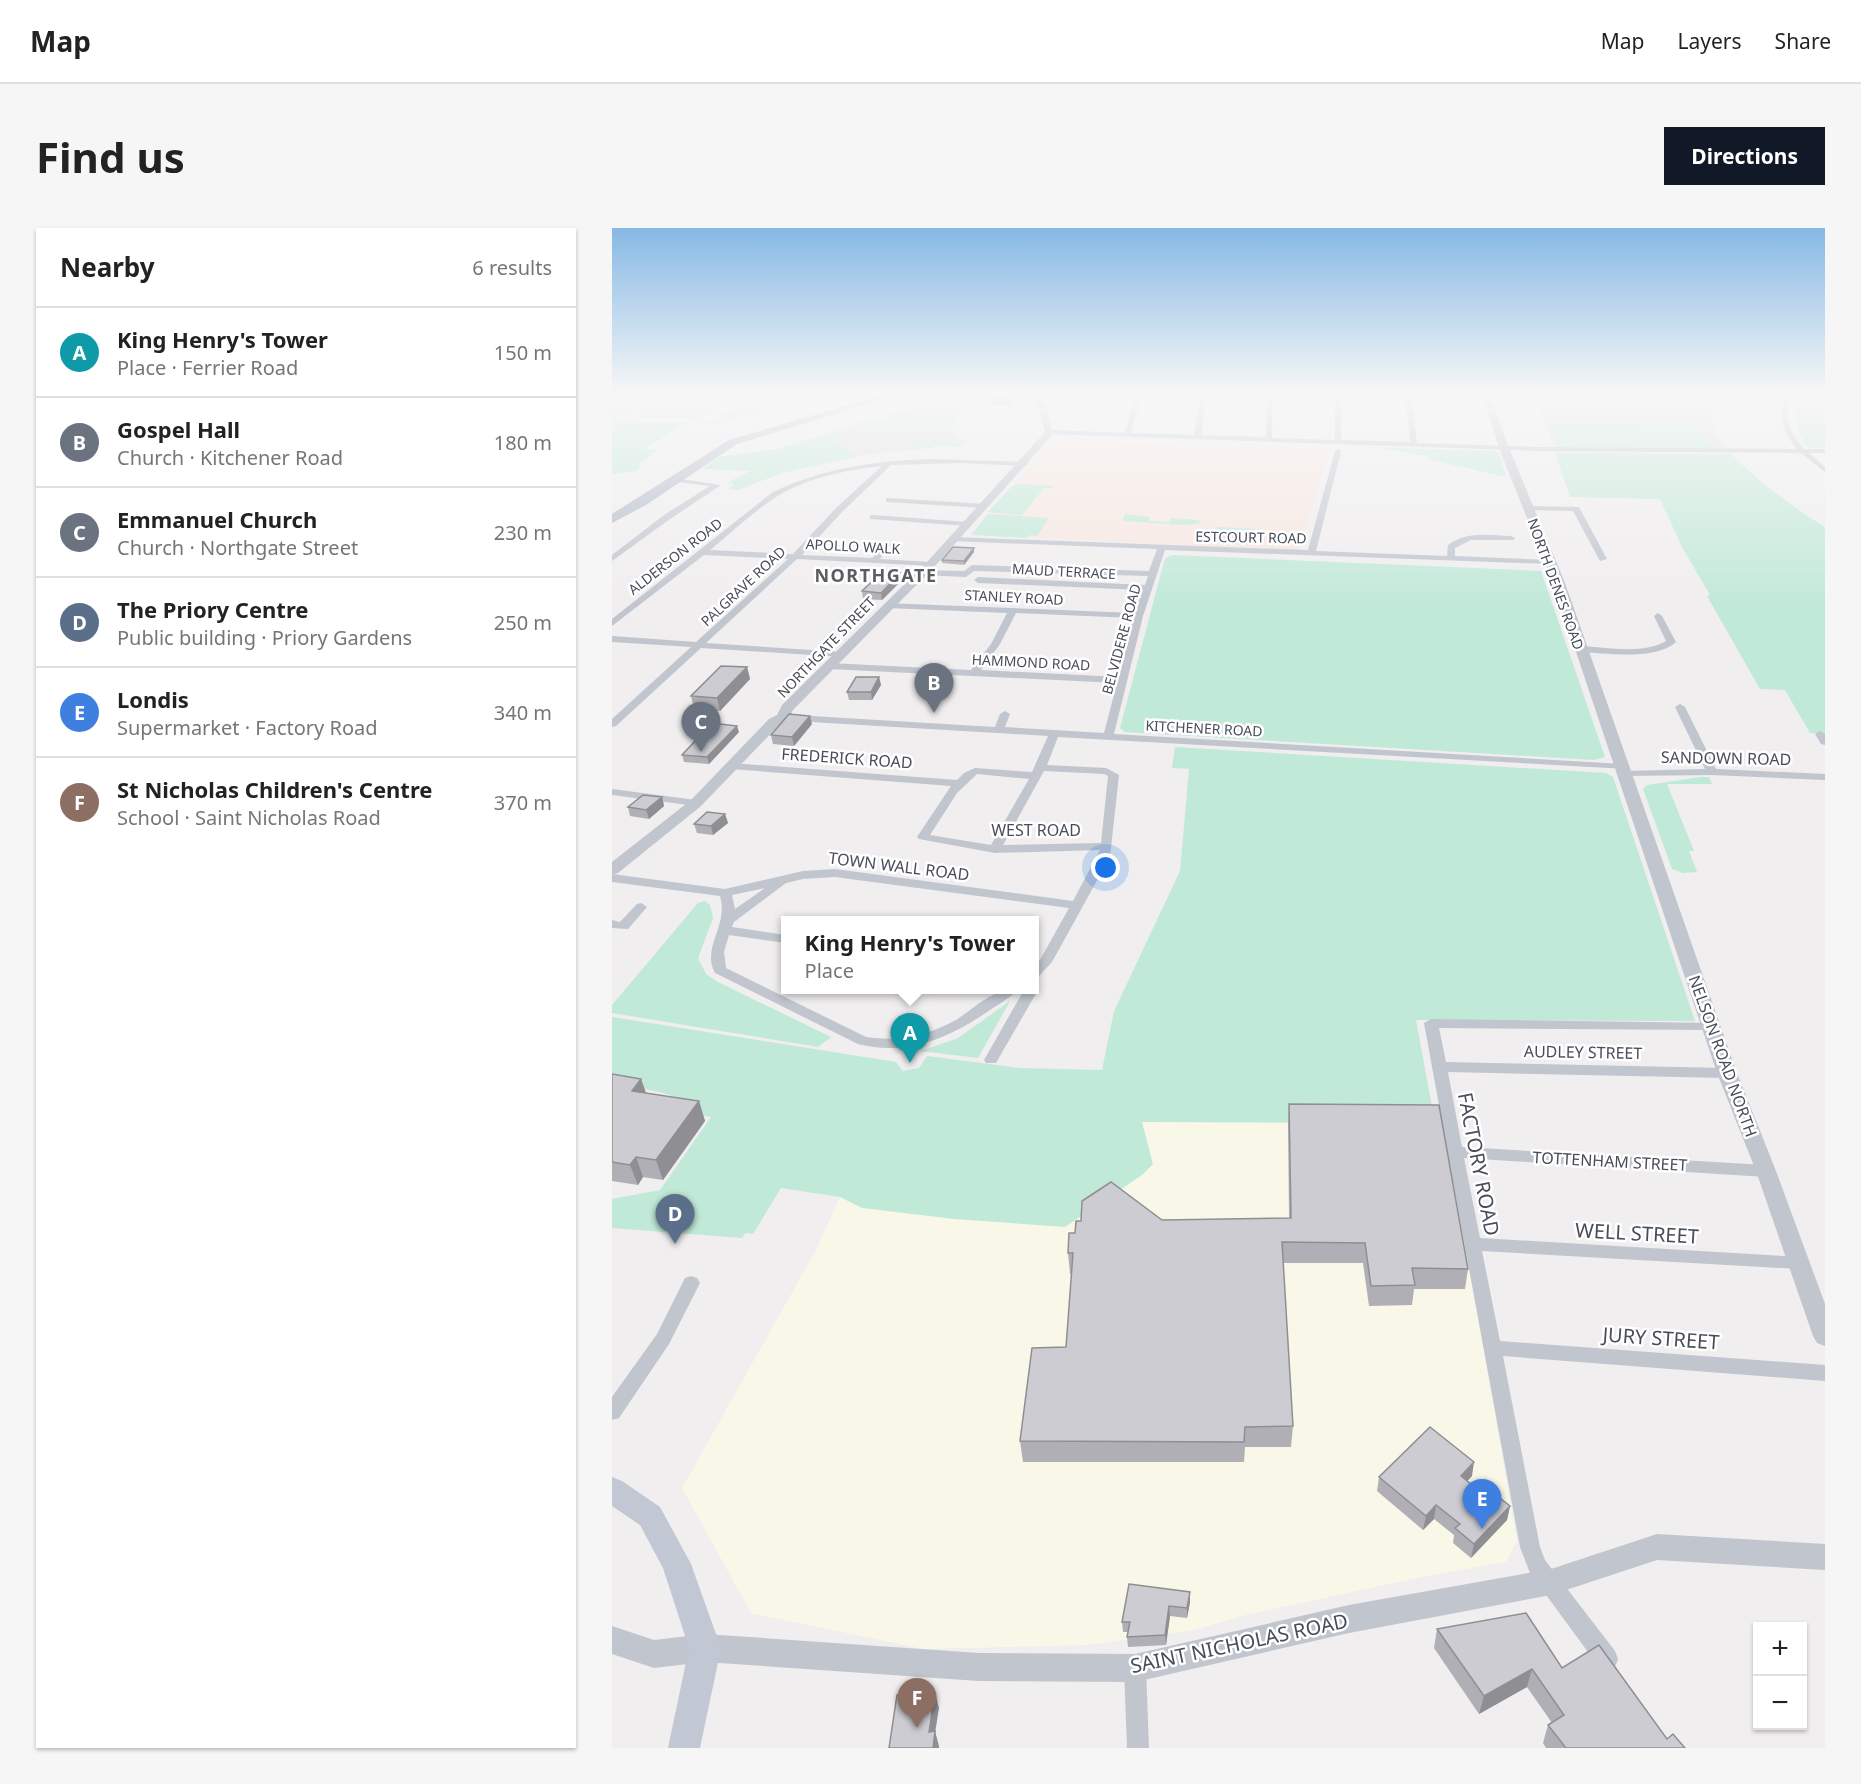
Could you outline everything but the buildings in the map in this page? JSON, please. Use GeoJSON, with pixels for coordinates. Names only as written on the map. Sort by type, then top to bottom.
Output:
{"type":"FeatureCollection","features":[{"type":"Feature","properties":{"kind":"main road"},"geometry":{"type":"LineString","coordinates":[[612,519],[699,465]]}},
{"type":"Feature","properties":{"kind":"main road"},"geometry":{"type":"LineString","coordinates":[[612,1490],[650,1516],[676,1564],[687,1603],[705,1648],[684,1748]]}},
{"type":"Feature","properties":{"kind":"street","name":"ALDERSON ROAD"},"geometry":{"type":"LineString","coordinates":[[612,623],[786,488],[825,475],[883,465]]}},
{"type":"Feature","properties":{"kind":"street","name":"PALGRAVE ROAD"},"geometry":{"type":"LineString","coordinates":[[612,724],[796,556],[840,509],[887,465]]}},
{"type":"Feature","properties":{"kind":"street","name":"NORTHGATE STREET"},"geometry":{"type":"LineString","coordinates":[[612,870],[696,803],[774,722],[783,717],[787,708],[842,655],[888,604],[926,568],[1023,465]]}},
{"type":"Feature","properties":{"kind":"street"},"geometry":{"type":"LineString","coordinates":[[1312,552],[1334,465]]}},
{"type":"Feature","properties":{"kind":"street","name":"NORTH DENES ROAD"},"geometry":{"type":"LineString","coordinates":[[1511,465],[1559,583],[1580,649],[1624,770]]}},
{"type":"Feature","properties":{"kind":"street"},"geometry":{"type":"LineString","coordinates":[[612,560],[667,517],[717,484],[677,480]]}},
{"type":"Feature","properties":{"kind":"street"},"geometry":{"type":"LineString","coordinates":[[889,500],[985,506]]}},
{"type":"Feature","properties":{"kind":"street"},"geometry":{"type":"LineString","coordinates":[[1528,508],[1576,509],[1603,559]]}},
{"type":"Feature","properties":{"kind":"street"},"geometry":{"type":"LineString","coordinates":[[873,517],[968,524]]}},
{"type":"Feature","properties":{"kind":"street"},"geometry":{"type":"LineString","coordinates":[[1481,527],[1482,537]]}},
{"type":"Feature","properties":{"kind":"street"},"geometry":{"type":"LineString","coordinates":[[1451,559],[1452,544],[1482,537],[1511,538]]}},
{"type":"Feature","properties":{"kind":"street","name":"ESTCOURT ROAD"},"geometry":{"type":"LineString","coordinates":[[953,539],[1549,562]]}},
{"type":"Feature","properties":{"kind":"street"},"geometry":{"type":"LineString","coordinates":[[875,560],[888,544]]}},
{"type":"Feature","properties":{"kind":"street"},"geometry":{"type":"LineString","coordinates":[[1092,554],[1097,545]]}},
{"type":"Feature","properties":{"kind":"street","name":"BELVIDERE ROAD"},"geometry":{"type":"LineString","coordinates":[[1108,738],[1139,616],[1161,548]]}},
{"type":"Feature","properties":{"kind":"street","name":"APOLLO WALK"},"geometry":{"type":"LineString","coordinates":[[702,552],[875,560],[966,574],[972,568],[1079,572],[1086,567],[1152,574]]}},
{"type":"Feature","properties":{"kind":"street","name":"MAUD TERRACE"},"geometry":{"type":"LineString","coordinates":[[978,580],[1148,588]]}},
{"type":"Feature","properties":{"kind":"street","name":"STANLEY ROAD"},"geometry":{"type":"LineString","coordinates":[[888,604],[1139,616]]}},
{"type":"Feature","properties":{"kind":"street"},"geometry":{"type":"LineString","coordinates":[[974,673],[995,644],[1013,610]]}},
{"type":"Feature","properties":{"kind":"street"},"geometry":{"type":"LineString","coordinates":[[1580,649],[1651,650],[1665,647],[1671,642],[1658,616]]}},
{"type":"Feature","properties":{"kind":"street"},"geometry":{"type":"LineString","coordinates":[[612,639],[842,655]]}},
{"type":"Feature","properties":{"kind":"street","name":"HAMMOND ROAD"},"geometry":{"type":"LineString","coordinates":[[829,666],[1124,680]]}},
{"type":"Feature","properties":{"kind":"street"},"geometry":{"type":"LineString","coordinates":[[1680,707],[1712,772]]}},
{"type":"Feature","properties":{"kind":"street"},"geometry":{"type":"LineString","coordinates":[[999,731],[1005,714]]}},
{"type":"Feature","properties":{"kind":"street","name":"KITCHENER ROAD"},"geometry":{"type":"LineString","coordinates":[[783,717],[1624,770]]}},
{"type":"Feature","properties":{"kind":"street"},"geometry":{"type":"LineString","coordinates":[[995,849],[1037,772],[1054,735]]}},
{"type":"Feature","properties":{"kind":"street","name":"FREDERICK ROAD"},"geometry":{"type":"LineString","coordinates":[[731,766],[959,783]]}},
{"type":"Feature","properties":{"kind":"street","name":"SANDOWN ROAD"},"geometry":{"type":"LineString","coordinates":[[1624,770],[1825,777]]}},
{"type":"Feature","properties":{"kind":"street","name":"NELSON ROAD NORTH"},"geometry":{"type":"LineString","coordinates":[[1624,770],[1727,1073],[1766,1171],[1825,1336]]}},
{"type":"Feature","properties":{"kind":"street"},"geometry":{"type":"LineString","coordinates":[[959,783],[965,776],[975,771],[1106,771],[1114,775],[1107,846],[1077,904],[1040,961]]}},
{"type":"Feature","properties":{"kind":"street","name":"WEST ROAD"},"geometry":{"type":"LineString","coordinates":[[959,783],[922,837],[995,849],[1107,846]]}},
{"type":"Feature","properties":{"kind":"street"},"geometry":{"type":"LineString","coordinates":[[612,792],[696,803]]}},
{"type":"Feature","properties":{"kind":"street","name":"TOWN WALL ROAD"},"geometry":{"type":"LineString","coordinates":[[612,878],[724,893],[802,875],[835,873],[1077,904]]}},
{"type":"Feature","properties":{"kind":"street"},"geometry":{"type":"LineString","coordinates":[[725,926],[783,880]]}},
{"type":"Feature","properties":{"kind":"street"},"geometry":{"type":"LineString","coordinates":[[724,893],[729,908],[717,947],[716,960],[720,970],[863,1041],[873,1044],[926,1041],[957,1027],[1004,994]]}},
{"type":"Feature","properties":{"kind":"street"},"geometry":{"type":"LineString","coordinates":[[612,924],[623,926],[641,907]]}},
{"type":"Feature","properties":{"kind":"street"},"geometry":{"type":"LineString","coordinates":[[725,926],[781,938]]}},
{"type":"Feature","properties":{"kind":"street"},"geometry":{"type":"LineString","coordinates":[[991,1059],[1029,994]]}},
{"type":"Feature","properties":{"kind":"street","name":"FACTORY ROAD"},"geometry":{"type":"LineString","coordinates":[[1618,1674],[1537,1566],[1530,1547],[1431,1023],[1711,1026]]}},
{"type":"Feature","properties":{"kind":"street","name":"AUDLEY STREET"},"geometry":{"type":"LineString","coordinates":[[1439,1067],[1727,1073]]}},
{"type":"Feature","properties":{"kind":"street","name":"TOTTENHAM STREET"},"geometry":{"type":"LineString","coordinates":[[1455,1152],[1766,1171]]}},
{"type":"Feature","properties":{"kind":"street","name":"WELL STREET"},"geometry":{"type":"LineString","coordinates":[[1472,1244],[1799,1263]]}},
{"type":"Feature","properties":{"kind":"street"},"geometry":{"type":"LineString","coordinates":[[612,1412],[663,1338],[691,1283]]}},
{"type":"Feature","properties":{"kind":"street","name":"JURY STREET"},"geometry":{"type":"LineString","coordinates":[[1493,1348],[1825,1372]]}},
{"type":"Feature","properties":{"kind":"street","name":"SAINT NICHOLAS ROAD"},"geometry":{"type":"LineString","coordinates":[[612,1640],[654,1654],[705,1648],[901,1660],[979,1668],[1135,1668],[1349,1619],[1551,1582],[1657,1547],[1825,1557]]}},
{"type":"Feature","properties":{"kind":"street"},"geometry":{"type":"LineString","coordinates":[[1135,1668],[1138,1748]]}},
{"type":"Feature","properties":{"kind":"shaded area"},"geometry":{"type":"Polygon","coordinates":[[[708,465],[812,465],[788,472],[703,469],[708,465]]]}},
{"type":"Feature","properties":{"kind":"shaded area"},"geometry":{"type":"Polygon","coordinates":[[[1031,465],[1325,465],[1299,550],[971,535],[1031,465]]]}},
{"type":"Feature","properties":{"kind":"shaded area"},"geometry":{"type":"Polygon","coordinates":[[[1142,1122],[1435,1123],[1444,1125],[1517,1541],[1506,1562],[1426,1576],[1246,1615],[1194,1630],[1088,1645],[923,1649],[751,1613],[682,1488],[816,1250],[840,1197],[862,1208],[1142,1122]]]}},
{"type":"Feature","properties":{"kind":"green space"},"geometry":{"type":"Polygon","coordinates":[[[612,465],[641,466],[637,471],[612,474],[612,465]]]}},
{"type":"Feature","properties":{"kind":"green space"},"geometry":{"type":"Polygon","coordinates":[[[708,465],[819,465],[785,472],[738,490],[728,489],[735,484],[727,483],[750,471],[703,469],[708,465]]]}},
{"type":"Feature","properties":{"kind":"green space"},"geometry":{"type":"Polygon","coordinates":[[[1453,465],[1502,465],[1506,475],[1501,476],[1453,465]]]}},
{"type":"Feature","properties":{"kind":"green space"},"geometry":{"type":"Polygon","coordinates":[[[1559,465],[1743,465],[1776,493],[1825,527],[1825,734],[1810,733],[1785,690],[1760,689],[1707,596],[1710,595],[1682,547],[1660,499],[1570,497],[1559,465]]]}},
{"type":"Feature","properties":{"kind":"green space"},"geometry":{"type":"Polygon","coordinates":[[[1019,484],[1054,488],[1044,488],[1022,515],[988,512],[1012,486],[1019,484]]]}},
{"type":"Feature","properties":{"kind":"green space"},"geometry":{"type":"Polygon","coordinates":[[[988,514],[1049,518],[1037,536],[1029,535],[1026,538],[971,535],[988,514]]]}},
{"type":"Feature","properties":{"kind":"green space"},"geometry":{"type":"Polygon","coordinates":[[[1125,514],[1150,517],[1149,521],[1169,522],[1171,518],[1198,520],[1201,523],[1184,525],[1122,521],[1125,514]]]}},
{"type":"Feature","properties":{"kind":"green space"},"geometry":{"type":"Polygon","coordinates":[[[1216,527],[1255,529],[1248,545],[1209,543],[1216,527]]]}},
{"type":"Feature","properties":{"kind":"green space"},"geometry":{"type":"Polygon","coordinates":[[[1173,555],[1541,571],[1605,757],[1594,760],[1125,732],[1120,728],[1165,558],[1173,555]]]}},
{"type":"Feature","properties":{"kind":"green space"},"geometry":{"type":"Polygon","coordinates":[[[1175,747],[1606,773],[1613,777],[1695,1021],[1416,1020],[1435,1123],[1142,1122],[1153,1164],[1142,1175],[1065,1227],[954,1219],[862,1208],[840,1197],[781,1188],[753,1234],[746,1233],[742,1238],[612,1228],[612,1199],[660,1190],[711,1117],[680,1110],[690,1102],[680,1098],[652,1090],[612,1084],[612,1017],[896,1062],[903,1071],[919,1068],[927,1056],[1020,1068],[1102,1070],[1114,1011],[1180,871],[1189,769],[1172,768],[1175,747]]]}},
{"type":"Feature","properties":{"kind":"green space"},"geometry":{"type":"Polygon","coordinates":[[[1709,777],[1712,784],[1667,784],[1694,851],[1689,851],[1697,872],[1683,873],[1672,869],[1643,789],[1647,785],[1709,777]]]}},
{"type":"Feature","properties":{"kind":"green space"},"geometry":{"type":"Polygon","coordinates":[[[705,901],[710,905],[713,918],[698,958],[706,974],[831,1037],[818,1047],[612,1013],[612,1005],[698,903],[705,901]]]}},
{"type":"Feature","properties":{"kind":"green space"},"geometry":{"type":"Polygon","coordinates":[[[1010,1001],[978,1058],[921,1051],[958,1038],[1010,1001]]]}},
{"type":"Feature","properties":{"kind":"place","name":"Gospel Hall"},"geometry":{"type":"Point","coordinates":[934,713]}},
{"type":"Feature","properties":{"kind":"place","name":"Emmanuel Church"},"geometry":{"type":"Point","coordinates":[701,752]}},
{"type":"Feature","properties":{"kind":"place","name":"King Henry's Tower"},"geometry":{"type":"Point","coordinates":[910,1063]}},
{"type":"Feature","properties":{"kind":"place","name":"The Priory Centre"},"geometry":{"type":"Point","coordinates":[675,1244]}},
{"type":"Feature","properties":{"kind":"place","name":"Londis"},"geometry":{"type":"Point","coordinates":[1482,1529]}},
{"type":"Feature","properties":{"kind":"place","name":"St Nicholas Children's Centre"},"geometry":{"type":"Point","coordinates":[917,1728]}},
{"type":"Feature","properties":{"kind":"district","name":"NORTHGATE"},"geometry":{"type":"Point","coordinates":[876,575]}}]}
